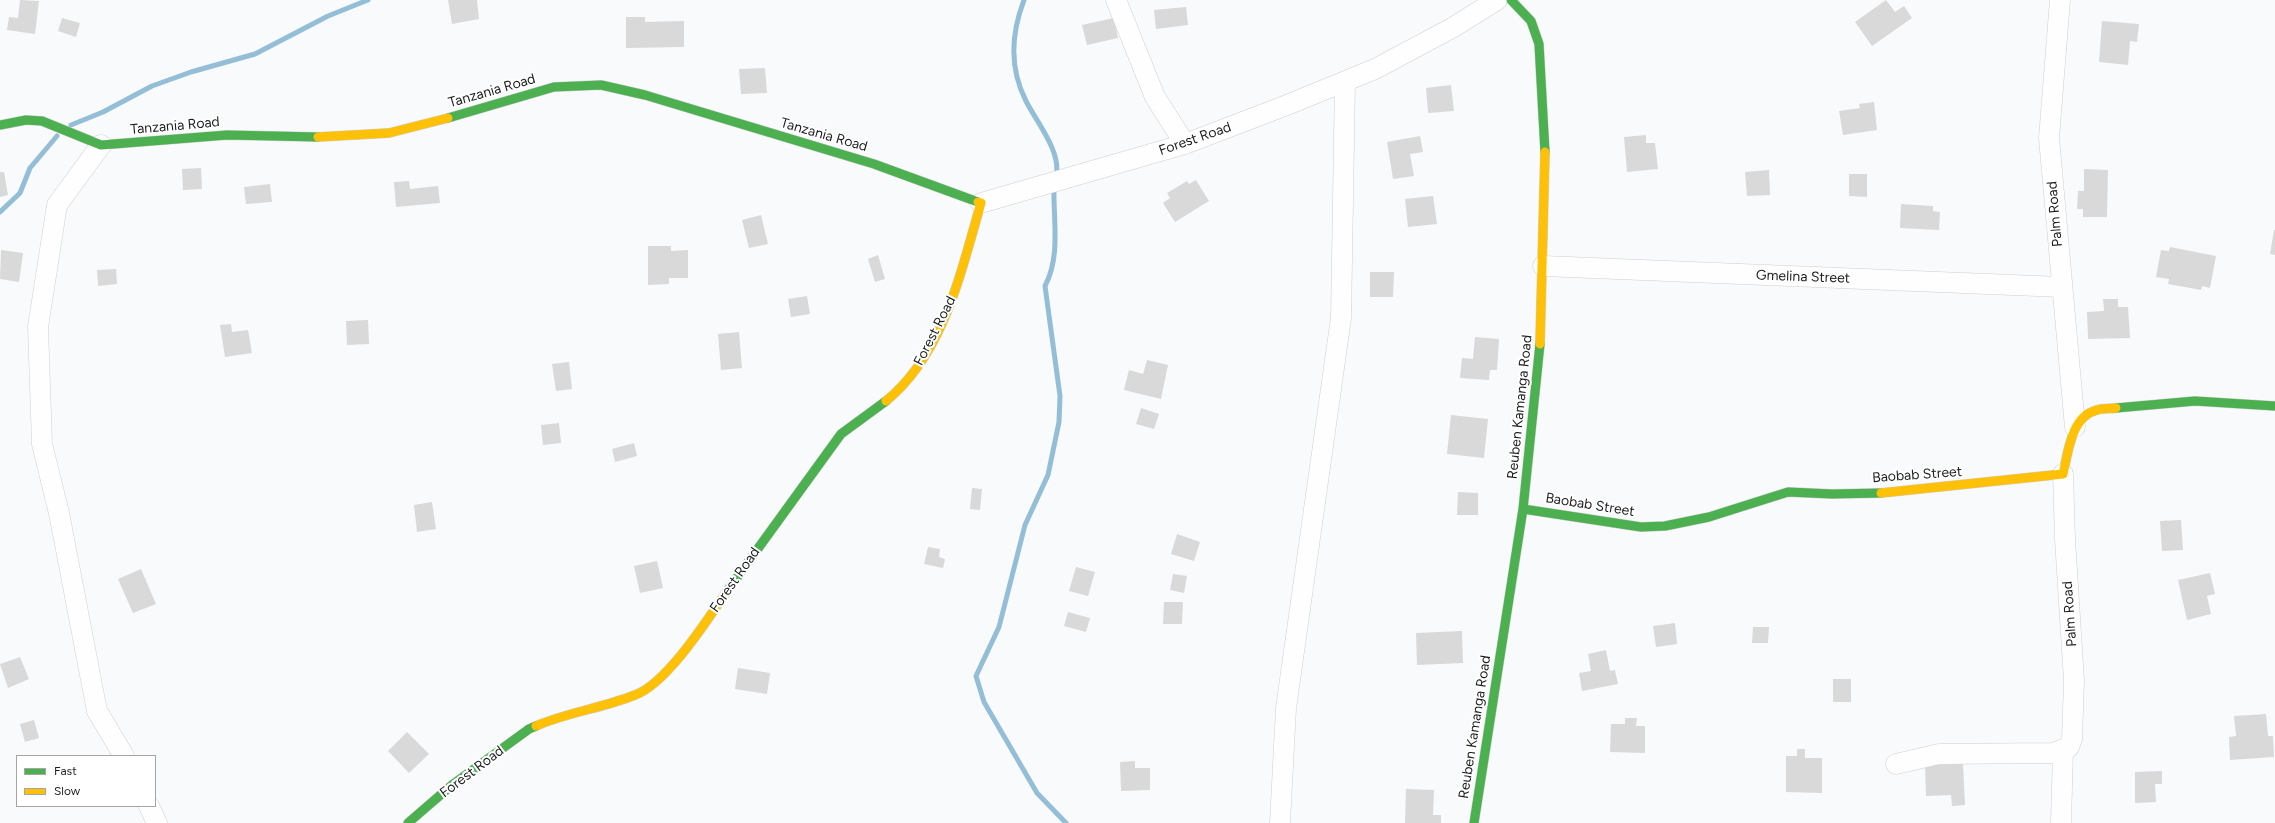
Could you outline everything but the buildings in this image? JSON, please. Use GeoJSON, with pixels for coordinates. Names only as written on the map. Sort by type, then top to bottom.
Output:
{"type":"FeatureCollection","features":[{"type":"Feature","properties":{"kind":"street"},"geometry":{"type":"LineString","coordinates":[[1116,0],[1155,97],[1185,144]]}},
{"type":"Feature","properties":{"kind":"street","name":"Forest Road"},"geometry":{"type":"LineString","coordinates":[[408,823],[452,785],[529,730],[555,718],[636,695],[654,684],[696,635],[841,434],[872,413],[912,375],[935,337],[958,286],[981,203],[1185,144],[1375,69],[1445,32],[1497,0]]}},
{"type":"Feature","properties":{"kind":"street","name":"Reuben Kamanga Road"},"geometry":{"type":"LineString","coordinates":[[1474,823],[1523,509],[1542,328],[1545,150],[1539,44],[1531,21],[1511,0]]}},
{"type":"Feature","properties":{"kind":"street","name":"Palm Road"},"geometry":{"type":"LineString","coordinates":[[2060,0],[2049,138],[2075,427]]}},
{"type":"Feature","properties":{"kind":"street"},"geometry":{"type":"LineString","coordinates":[[1280,823],[1286,708],[1341,318],[1345,81]]}},
{"type":"Feature","properties":{"kind":"street","name":"Tanzania Road"},"geometry":{"type":"LineString","coordinates":[[0,125],[34,120],[47,123],[89,143],[101,145],[227,136],[318,137],[390,133],[469,113],[554,87],[601,85],[645,95],[874,164],[981,203]]}},
{"type":"Feature","properties":{"kind":"street"},"geometry":{"type":"LineString","coordinates":[[101,145],[57,205],[38,327],[41,428],[42,444],[59,513],[97,711],[123,755]]}},
{"type":"Feature","properties":{"kind":"street","name":"Gmelina Street"},"geometry":{"type":"LineString","coordinates":[[1543,266],[2062,287]]}},
{"type":"Feature","properties":{"kind":"street"},"geometry":{"type":"LineString","coordinates":[[2063,474],[2075,427],[2085,415],[2096,410],[2119,406],[2195,401],[2275,406]]}},
{"type":"Feature","properties":{"kind":"street","name":"Palm Road"},"geometry":{"type":"LineString","coordinates":[[2061,823],[2063,750],[2069,747],[2072,740],[2074,681],[2065,539],[2063,474]]}},
{"type":"Feature","properties":{"kind":"street","name":"Baobab Street"},"geometry":{"type":"LineString","coordinates":[[1523,509],[1641,527],[1665,526],[1709,517],[1777,494],[1788,492],[1832,494],[1902,492],[2063,474]]}},
{"type":"Feature","properties":{"kind":"street"},"geometry":{"type":"LineString","coordinates":[[1896,764],[1939,754],[2053,753],[2063,750]]}},
{"type":"Feature","properties":{"kind":"street"},"geometry":{"type":"LineString","coordinates":[[149,807],[157,823]]}},
{"type":"Feature","properties":{"kind":"waterway"},"geometry":{"type":"LineString","coordinates":[[71,125],[103,112],[152,86],[191,72],[255,54],[328,16],[368,0]]}},
{"type":"Feature","properties":{"kind":"waterway"},"geometry":{"type":"LineString","coordinates":[[1024,0],[1016,25],[1014,38],[1014,64],[1020,89],[1052,148],[1057,167],[1056,177]]}},
{"type":"Feature","properties":{"kind":"waterway"},"geometry":{"type":"LineString","coordinates":[[0,212],[20,193],[30,168],[57,136]]}},
{"type":"Feature","properties":{"kind":"waterway"},"geometry":{"type":"LineString","coordinates":[[1054,187],[1055,250],[1050,274],[1045,286],[1060,396],[1059,422],[1048,475],[1025,525],[999,627],[976,676],[984,702],[1037,793],[1066,823]]}},
{"type":"Feature","properties":{"kind":"traffic: fast"},"geometry":{"type":"LineString","coordinates":[[1511,0],[1531,21],[1539,44],[1545,152]]}},
{"type":"Feature","properties":{"kind":"traffic: fast"},"geometry":{"type":"LineString","coordinates":[[448,118],[554,87],[601,85],[645,95],[874,164],[978,202]]}},
{"type":"Feature","properties":{"kind":"traffic: fast"},"geometry":{"type":"LineString","coordinates":[[0,125],[26,120],[42,121],[101,145],[227,135],[318,137]]}},
{"type":"Feature","properties":{"kind":"traffic: fast"},"geometry":{"type":"LineString","coordinates":[[1474,823],[1523,509],[1540,344]]}},
{"type":"Feature","properties":{"kind":"traffic: fast"},"geometry":{"type":"LineString","coordinates":[[725,594],[841,434],[886,401]]}},
{"type":"Feature","properties":{"kind":"traffic: fast"},"geometry":{"type":"LineString","coordinates":[[2116,408],[2195,401],[2275,406]]}},
{"type":"Feature","properties":{"kind":"traffic: fast"},"geometry":{"type":"LineString","coordinates":[[1523,509],[1641,527],[1665,526],[1709,517],[1788,492],[1832,494],[1881,493]]}},
{"type":"Feature","properties":{"kind":"traffic: fast"},"geometry":{"type":"LineString","coordinates":[[408,823],[452,785],[529,729],[536,726]]}},
{"type":"Feature","properties":{"kind":"traffic: slow"},"geometry":{"type":"LineString","coordinates":[[318,137],[389,133],[448,118]]}},
{"type":"Feature","properties":{"kind":"traffic: slow"},"geometry":{"type":"LineString","coordinates":[[1540,344],[1545,152]]}},
{"type":"Feature","properties":{"kind":"traffic: slow"},"geometry":{"type":"LineString","coordinates":[[886,401],[906,382],[922,360],[936,336],[948,310],[966,256],[981,203],[978,202]]}},
{"type":"Feature","properties":{"kind":"traffic: slow"},"geometry":{"type":"LineString","coordinates":[[1881,493],[2063,474],[2072,436],[2081,420],[2088,414],[2097,410],[2116,408]]}},
{"type":"Feature","properties":{"kind":"traffic: slow"},"geometry":{"type":"LineString","coordinates":[[536,726],[560,717],[611,703],[635,695],[647,689],[672,666],[725,594]]}}]}
